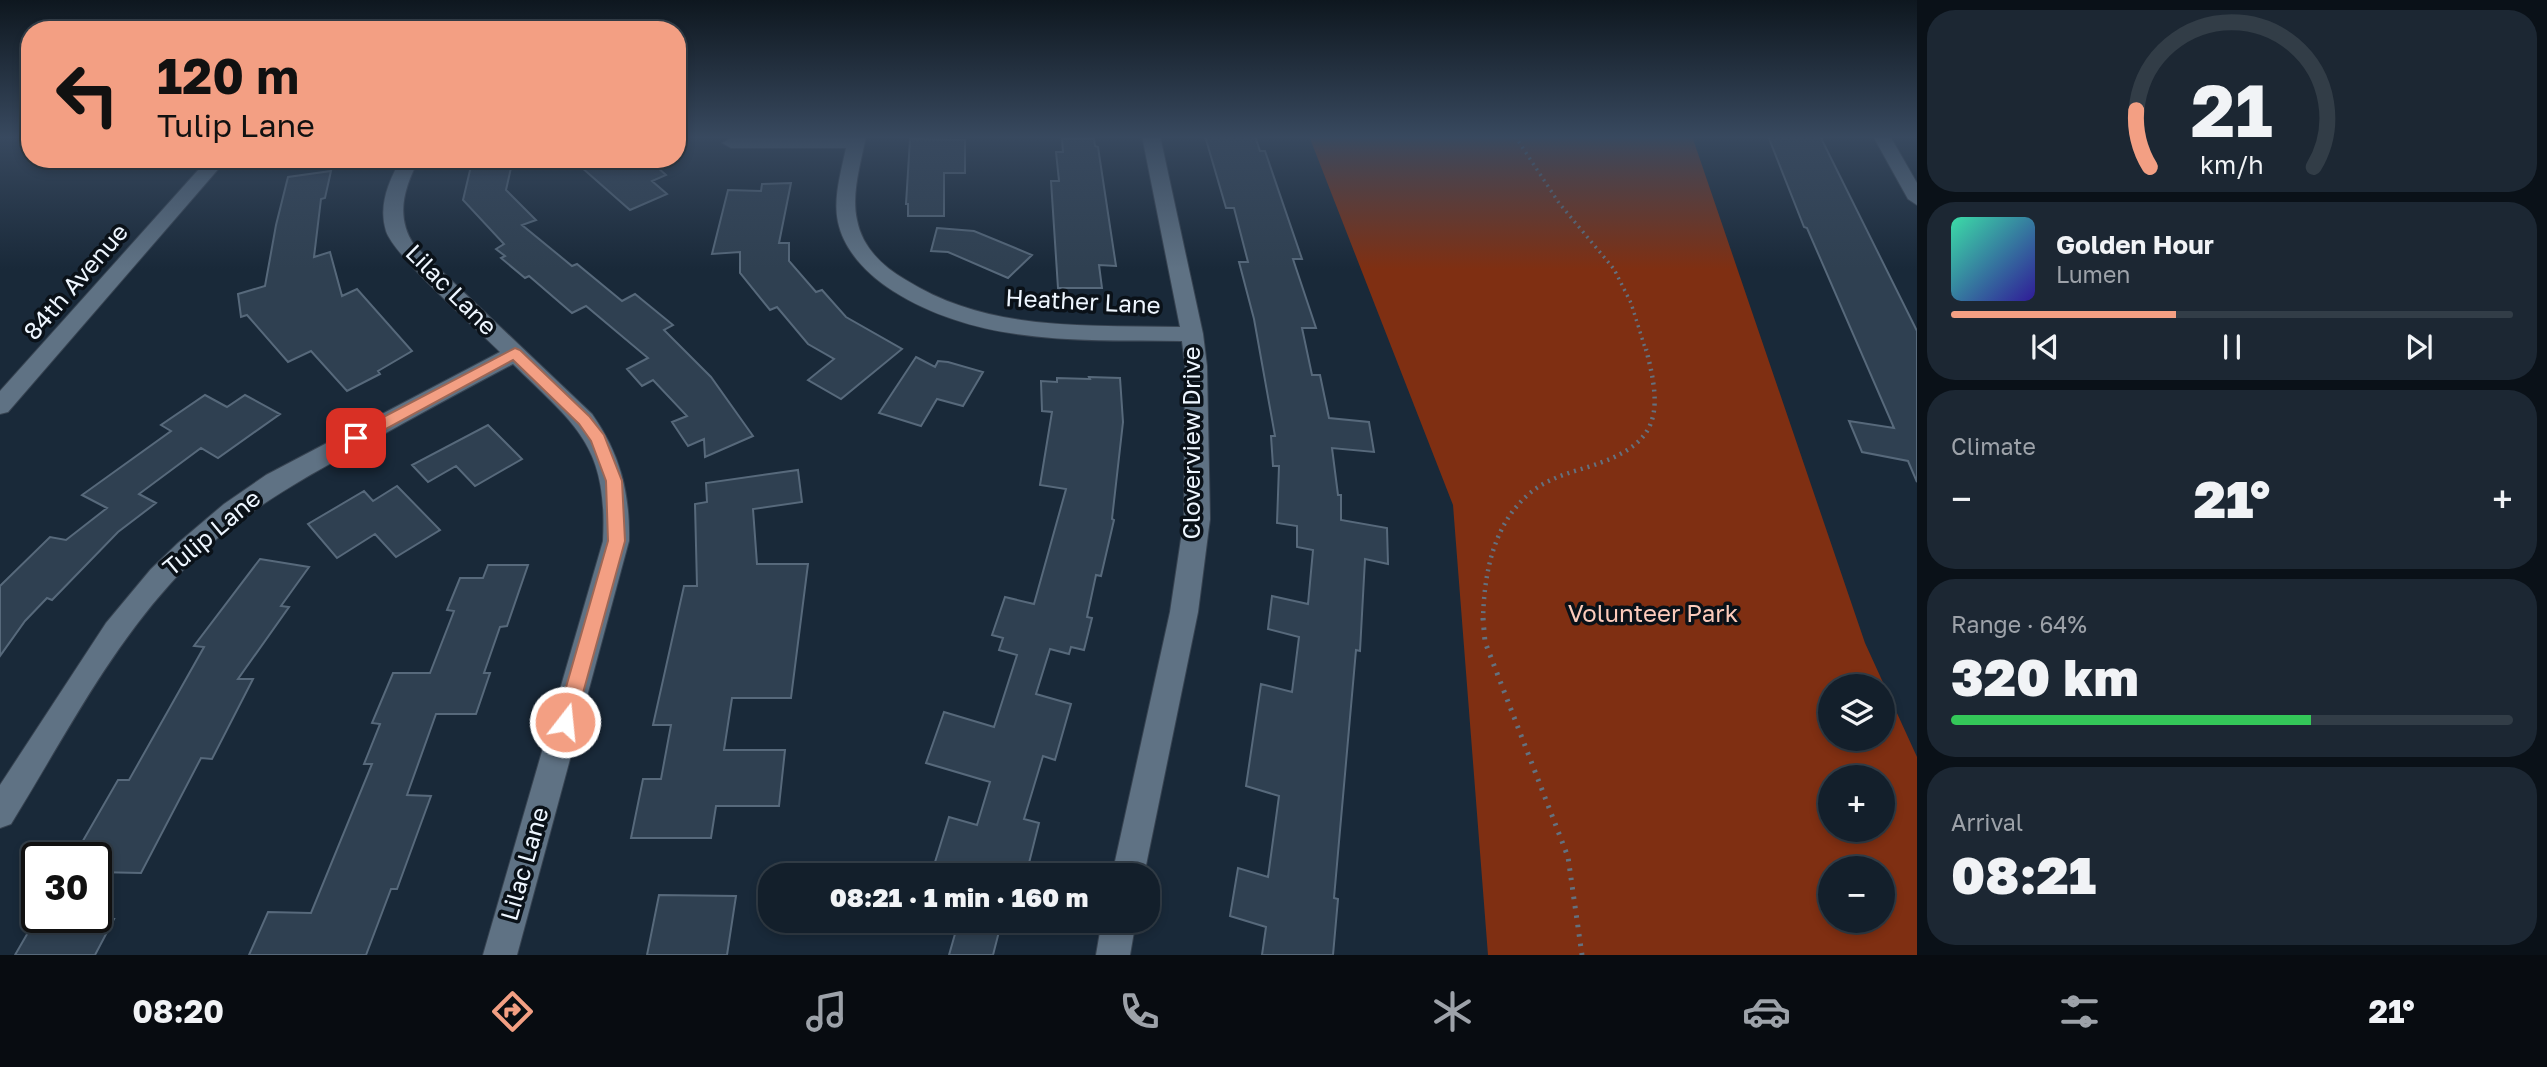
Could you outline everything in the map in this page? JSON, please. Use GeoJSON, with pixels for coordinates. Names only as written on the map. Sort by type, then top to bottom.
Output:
{"type":"FeatureCollection","features":[{"type":"Feature","properties":{"kind":"street","name":"84th Avenue"},"geometry":{"type":"LineString","coordinates":[[0,406],[199,181]]}},
{"type":"Feature","properties":{"kind":"street","name":"Lilac Lane"},"geometry":{"type":"LineString","coordinates":[[400,181],[394,195],[396,232],[415,258],[584,420],[598,439],[614,481],[616,541],[500,955]]}},
{"type":"Feature","properties":{"kind":"street","name":"Heather Lane"},"geometry":{"type":"LineString","coordinates":[[850,181],[846,209],[854,240],[864,256],[880,272],[922,300],[944,310],[1002,326],[1192,334]]}},
{"type":"Feature","properties":{"kind":"street","name":"Cloverview Drive"},"geometry":{"type":"LineString","coordinates":[[1131,863],[1184,612],[1197,519],[1196,366],[1192,334],[1160,181]]}},
{"type":"Feature","properties":{"kind":"street"},"geometry":{"type":"LineString","coordinates":[[1906,181],[1917,199]]}},
{"type":"Feature","properties":{"kind":"street","name":"Tulip Lane"},"geometry":{"type":"LineString","coordinates":[[0,813],[116,631],[160,577],[187,550],[233,510],[275,482],[515,353]]}},
{"type":"Feature","properties":{"kind":"street"},"geometry":{"type":"LineString","coordinates":[[1112,955],[1116,933]]}},
{"type":"Feature","properties":{"kind":"path"},"geometry":{"type":"LineString","coordinates":[[1544,181],[1559,203],[1600,249],[1624,287],[1638,323],[1653,389],[1653,417],[1649,431],[1633,448],[1606,461],[1548,480],[1525,497],[1508,517],[1489,559],[1483,588],[1481,614],[1486,642],[1568,857],[1582,955]]}},
{"type":"Feature","properties":{"kind":"green space","name":"Volunteer Park"},"geometry":{"type":"Polygon","coordinates":[[[1326,181],[1707,181],[1865,643],[1879,674],[1818,674],[1818,751],[1895,751],[1895,709],[1917,757],[1917,955],[1488,955],[1453,505],[1326,181]]]}},
{"type":"Feature","properties":{"kind":"building"},"geometry":{"type":"Polygon","coordinates":[[[287,181],[329,181],[325,198],[321,199],[314,257],[330,252],[342,296],[357,289],[412,351],[378,371],[380,374],[347,391],[311,351],[288,362],[247,315],[241,317],[238,294],[265,286],[287,181]]]}},
{"type":"Feature","properties":{"kind":"building"},"geometry":{"type":"Polygon","coordinates":[[[468,181],[508,181],[506,190],[536,220],[522,225],[572,266],[577,264],[622,301],[635,294],[673,325],[664,330],[711,377],[753,436],[705,457],[704,439],[688,446],[672,422],[687,416],[653,380],[642,386],[627,369],[648,358],[586,306],[572,313],[529,276],[525,278],[501,258],[505,256],[496,249],[504,244],[463,200],[468,181]]]}},
{"type":"Feature","properties":{"kind":"building"},"geometry":{"type":"Polygon","coordinates":[[[597,181],[653,181],[667,194],[630,210],[597,181]]]}},
{"type":"Feature","properties":{"kind":"building"},"geometry":{"type":"Polygon","coordinates":[[[907,181],[944,181],[944,216],[908,216],[907,181]]]}},
{"type":"Feature","properties":{"kind":"building"},"geometry":{"type":"Polygon","coordinates":[[[1051,181],[1103,181],[1116,266],[1099,265],[1102,288],[1058,288],[1051,181]]]}},
{"type":"Feature","properties":{"kind":"building"},"geometry":{"type":"Polygon","coordinates":[[[1218,181],[1275,181],[1302,259],[1293,259],[1316,328],[1302,328],[1312,375],[1320,375],[1329,418],[1369,422],[1374,452],[1332,448],[1338,495],[1341,495],[1341,520],[1387,528],[1388,564],[1365,559],[1360,651],[1356,650],[1334,898],[1338,899],[1333,955],[1262,955],[1266,927],[1230,916],[1238,868],[1268,877],[1279,796],[1246,786],[1261,684],[1292,692],[1299,637],[1268,629],[1272,596],[1308,604],[1313,550],[1297,547],[1297,526],[1277,523],[1279,466],[1273,466],[1271,436],[1275,436],[1254,319],[1239,262],[1248,262],[1234,208],[1226,208],[1218,181]]]}},
{"type":"Feature","properties":{"kind":"building"},"geometry":{"type":"Polygon","coordinates":[[[1786,181],[1842,181],[1917,331],[1917,482],[1908,461],[1862,452],[1849,421],[1894,428],[1807,228],[1804,227],[1786,181]]]}},
{"type":"Feature","properties":{"kind":"building"},"geometry":{"type":"Polygon","coordinates":[[[791,183],[779,243],[789,243],[789,261],[816,292],[822,290],[846,317],[902,349],[841,399],[808,380],[834,359],[808,344],[777,307],[770,310],[740,273],[740,252],[712,254],[728,190],[761,191],[762,184],[791,183]]]}},
{"type":"Feature","properties":{"kind":"building"},"geometry":{"type":"Polygon","coordinates":[[[937,228],[974,231],[1032,255],[1008,278],[948,252],[931,251],[937,228]]]}},
{"type":"Feature","properties":{"kind":"building"},"geometry":{"type":"Polygon","coordinates":[[[916,357],[935,367],[938,361],[948,362],[983,372],[963,406],[937,399],[921,426],[879,413],[916,357]]]}},
{"type":"Feature","properties":{"kind":"building"},"geometry":{"type":"Polygon","coordinates":[[[1089,377],[1120,378],[1123,422],[1114,520],[1101,576],[1096,575],[1087,617],[1092,618],[1084,650],[1071,647],[1069,654],[1050,649],[1036,694],[1071,704],[1055,760],[1043,756],[1024,819],[1039,823],[1029,863],[935,863],[949,817],[977,825],[990,782],[926,763],[944,712],[994,727],[1017,655],[999,650],[1003,638],[992,635],[1005,597],[1034,604],[1066,489],[1040,485],[1052,412],[1042,411],[1041,381],[1057,382],[1057,378],[1090,379],[1089,377]]]}},
{"type":"Feature","properties":{"kind":"building"},"geometry":{"type":"Polygon","coordinates":[[[205,395],[227,407],[245,395],[280,414],[218,458],[201,448],[139,494],[156,503],[118,532],[52,600],[47,598],[25,621],[0,656],[0,586],[50,537],[66,540],[107,508],[82,495],[171,431],[161,425],[205,395]]]}},
{"type":"Feature","properties":{"kind":"building"},"geometry":{"type":"Polygon","coordinates":[[[488,425],[522,459],[475,486],[456,466],[428,482],[412,465],[488,425]]]}},
{"type":"Feature","properties":{"kind":"building"},"geometry":{"type":"Polygon","coordinates":[[[798,470],[802,502],[753,509],[757,564],[808,564],[791,698],[732,698],[724,750],[785,750],[779,806],[716,806],[711,838],[631,838],[643,779],[661,779],[671,725],[653,725],[684,586],[697,586],[695,504],[707,502],[706,483],[798,470]]]}},
{"type":"Feature","properties":{"kind":"building"},"geometry":{"type":"Polygon","coordinates":[[[397,486],[440,530],[396,557],[375,534],[337,558],[308,524],[364,491],[373,501],[397,486]]]}},
{"type":"Feature","properties":{"kind":"building"},"geometry":{"type":"Polygon","coordinates":[[[260,559],[309,567],[281,606],[289,607],[238,679],[253,679],[212,759],[201,758],[141,873],[112,872],[112,842],[82,842],[118,780],[129,780],[204,647],[194,646],[260,559]]]}},
{"type":"Feature","properties":{"kind":"building"},"geometry":{"type":"Polygon","coordinates":[[[488,565],[528,565],[507,626],[500,627],[484,673],[490,673],[476,714],[436,714],[407,795],[431,796],[397,889],[391,889],[366,955],[249,955],[268,912],[311,913],[372,764],[364,764],[380,724],[372,723],[393,673],[430,673],[454,611],[447,610],[460,578],[483,578],[488,565]]]}},
{"type":"Feature","properties":{"kind":"building"},"geometry":{"type":"Polygon","coordinates":[[[659,895],[736,896],[727,955],[647,955],[659,895]]]}},
{"type":"Feature","properties":{"kind":"building"},"geometry":{"type":"Polygon","coordinates":[[[28,933],[107,933],[95,955],[15,955],[28,933]]]}},
{"type":"Feature","properties":{"kind":"building"},"geometry":{"type":"Polygon","coordinates":[[[955,933],[999,933],[993,955],[949,955],[955,933]]]}},
{"type":"Feature","properties":{"kind":"route"},"geometry":{"type":"LineString","coordinates":[[356,438],[515,353],[584,420],[598,439],[614,481],[616,541],[565,722]]}}]}
